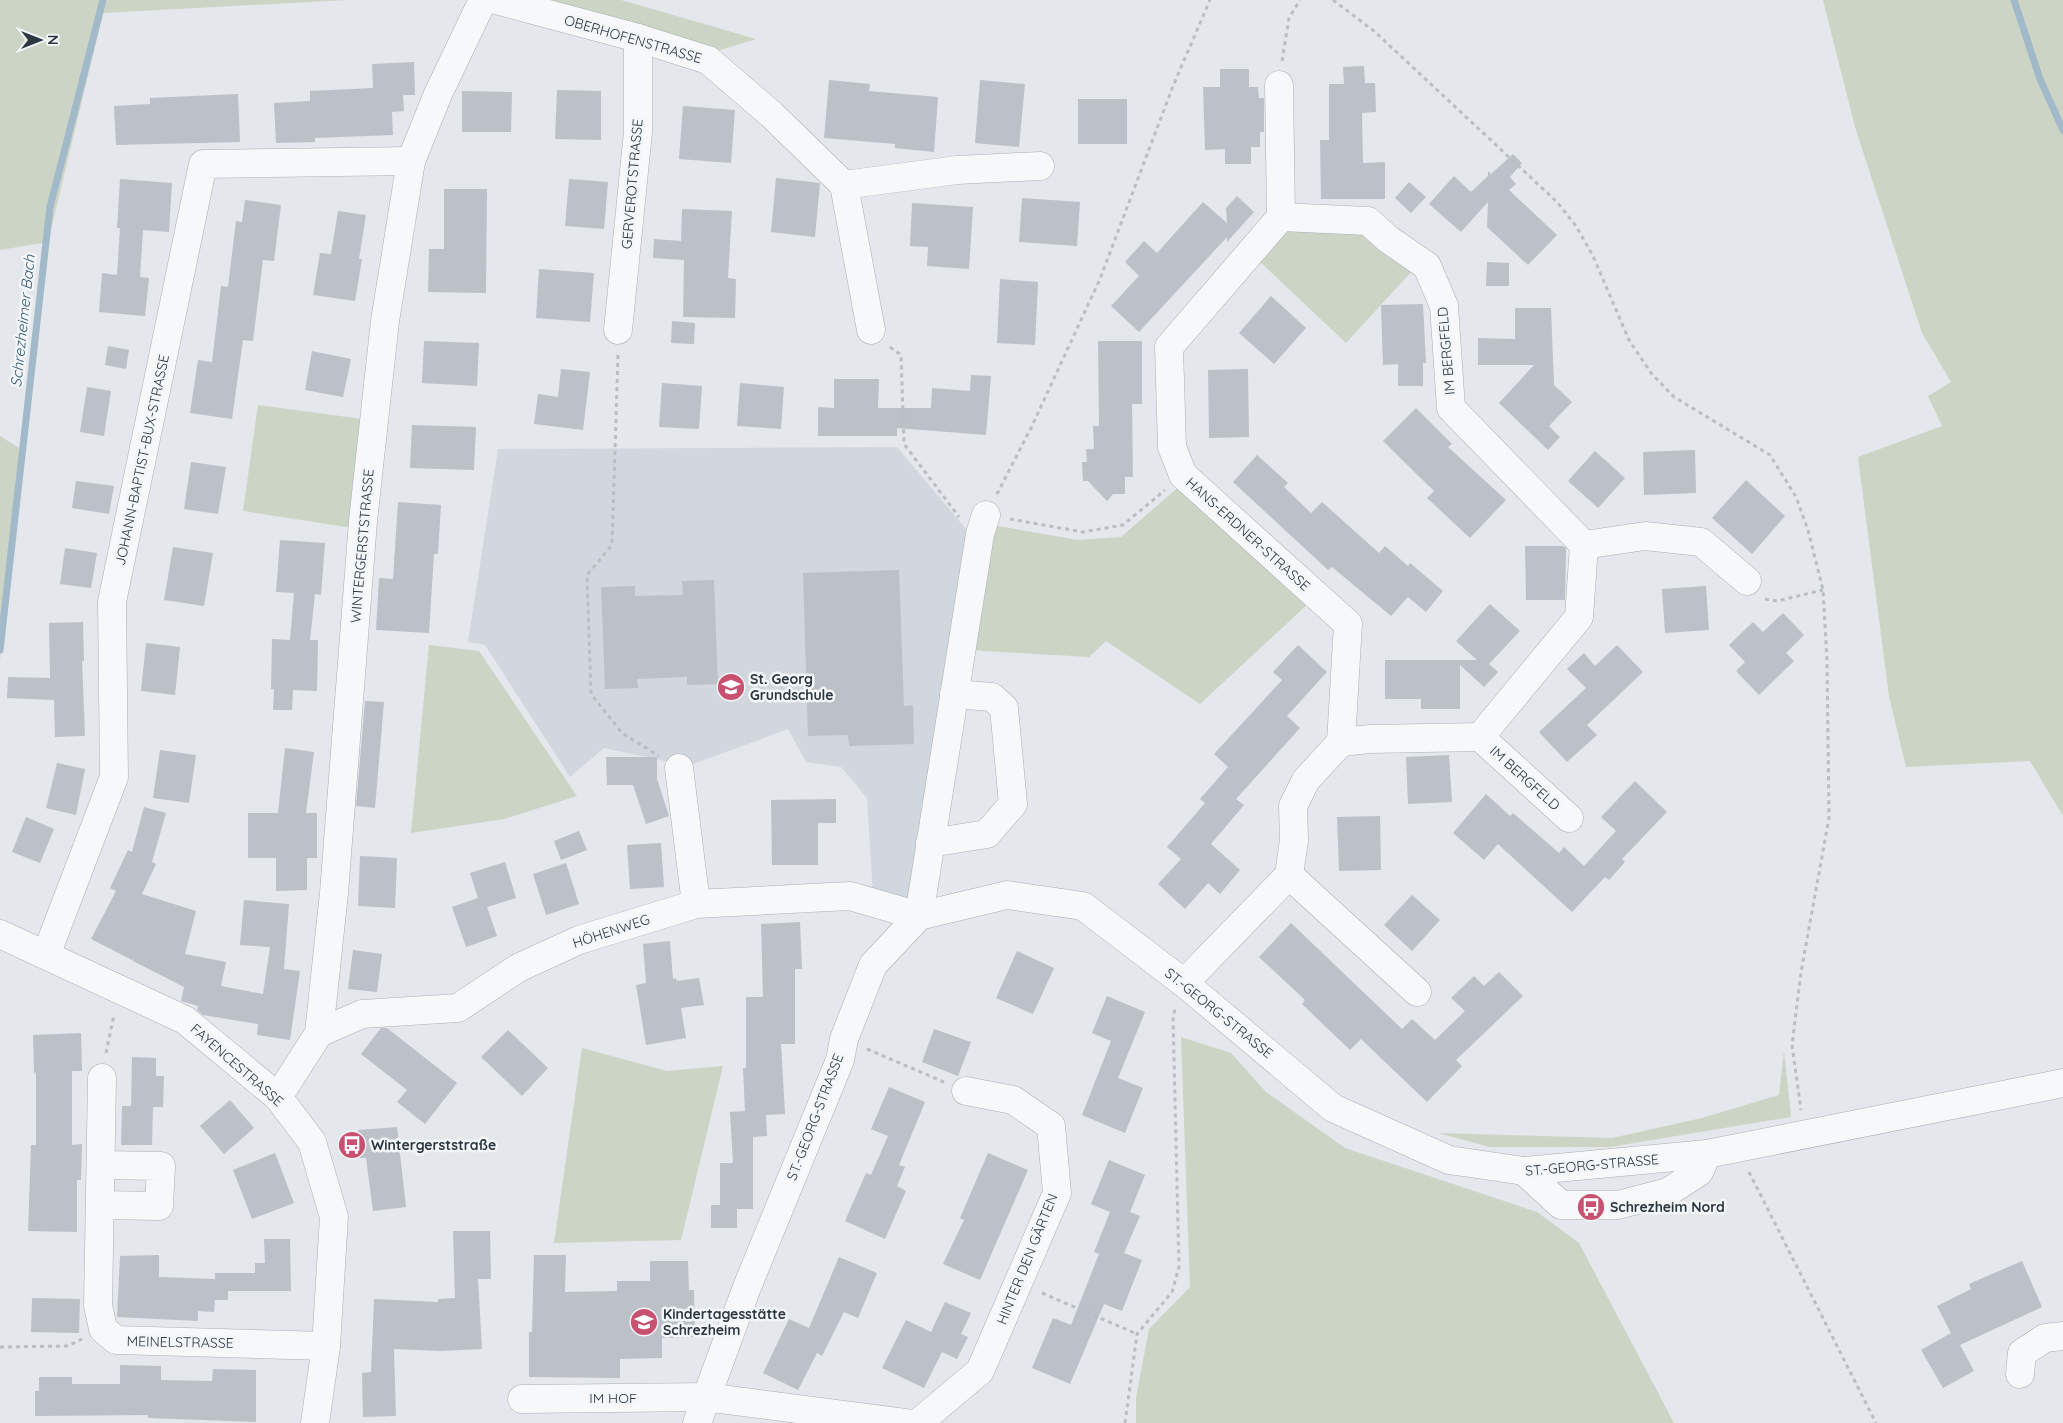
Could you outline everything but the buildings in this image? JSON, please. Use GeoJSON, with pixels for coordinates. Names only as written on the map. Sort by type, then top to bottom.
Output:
{"type":"FeatureCollection","features":[{"type":"Feature","properties":{"kind":"street","name":"WINTERGERSTSTRASSE"},"geometry":{"type":"LineString","coordinates":[[278,1097],[319,1033],[334,893],[363,521],[385,321],[411,161],[438,94],[483,0]]}},
{"type":"Feature","properties":{"kind":"street","name":"OBERHOFENSTRASSE"},"geometry":{"type":"LineString","coordinates":[[496,0],[638,38],[708,60],[771,114],[844,185]]}},
{"type":"Feature","properties":{"kind":"street","name":"GERVEROTSTRASSE"},"geometry":{"type":"LineString","coordinates":[[618,330],[638,132],[638,38]]}},
{"type":"Feature","properties":{"kind":"street"},"geometry":{"type":"LineString","coordinates":[[1279,85],[1282,217]]}},
{"type":"Feature","properties":{"kind":"street","name":"JOHANN-BAPTIST-BUX-STRASSE"},"geometry":{"type":"LineString","coordinates":[[46,955],[114,777],[112,602],[203,164],[411,161]]}},
{"type":"Feature","properties":{"kind":"street"},"geometry":{"type":"LineString","coordinates":[[871,330],[844,185],[957,170],[1040,166]]}},
{"type":"Feature","properties":{"kind":"street","name":"HANS-ERDNER-STRASSE"},"geometry":{"type":"LineString","coordinates":[[1282,217],[1169,347],[1172,447],[1183,475],[1348,624],[1341,742]]}},
{"type":"Feature","properties":{"kind":"street","name":"IM BERGFELD"},"geometry":{"type":"LineString","coordinates":[[1282,217],[1368,220],[1388,239],[1427,266],[1444,306],[1451,408],[1584,545],[1579,617],[1480,737]]}},
{"type":"Feature","properties":{"kind":"street"},"geometry":{"type":"LineString","coordinates":[[919,916],[983,525]]}},
{"type":"Feature","properties":{"kind":"street"},"geometry":{"type":"LineString","coordinates":[[1584,545],[1645,536],[1701,542],[1747,582]]}},
{"type":"Feature","properties":{"kind":"street"},"geometry":{"type":"LineString","coordinates":[[930,843],[987,834],[1013,804],[1004,708],[992,697],[954,694]]}},
{"type":"Feature","properties":{"kind":"street","name":"IM BERGFELD"},"geometry":{"type":"LineString","coordinates":[[1341,742],[1370,739],[1480,737],[1570,818]]}},
{"type":"Feature","properties":{"kind":"street"},"geometry":{"type":"LineString","coordinates":[[1184,983],[1288,875],[1294,840],[1293,806],[1306,780],[1341,742]]}},
{"type":"Feature","properties":{"kind":"street"},"geometry":{"type":"LineString","coordinates":[[679,768],[696,904]]}},
{"type":"Feature","properties":{"kind":"street"},"geometry":{"type":"LineString","coordinates":[[1288,875],[1417,992]]}},
{"type":"Feature","properties":{"kind":"street","name":"ST.-GEORG-STRASSE"},"geometry":{"type":"LineString","coordinates":[[697,1423],[705,1397],[840,1060],[844,1039],[873,965],[919,916],[1007,895],[1082,906],[1184,983],[1333,1108],[1449,1160],[1524,1171],[1707,1154],[1738,1149],[2063,1083]]}},
{"type":"Feature","properties":{"kind":"street","name":"HÖHENWEG"},"geometry":{"type":"LineString","coordinates":[[319,1033],[362,1014],[458,1008],[518,968],[579,940],[696,904],[850,896],[919,916]]}},
{"type":"Feature","properties":{"kind":"street","name":"FAYENCESTRASSE"},"geometry":{"type":"LineString","coordinates":[[0,934],[186,1020],[278,1097],[312,1142],[334,1217],[326,1346],[315,1423]]}},
{"type":"Feature","properties":{"kind":"street"},"geometry":{"type":"LineString","coordinates":[[102,1078],[98,1305],[103,1329]]}},
{"type":"Feature","properties":{"kind":"street","name":"HINTER DEN GÄRTEN"},"geometry":{"type":"LineString","coordinates":[[918,1423],[980,1372],[1056,1194],[1051,1126],[1013,1100],[966,1091]]}},
{"type":"Feature","properties":{"kind":"street"},"geometry":{"type":"LineString","coordinates":[[1524,1171],[1561,1205],[1618,1205],[1668,1192],[1700,1172],[1707,1154]]}},
{"type":"Feature","properties":{"kind":"street"},"geometry":{"type":"LineString","coordinates":[[100,1205],[159,1206],[161,1166],[101,1165]]}},
{"type":"Feature","properties":{"kind":"street","name":"MEINELSTRASSE"},"geometry":{"type":"LineString","coordinates":[[103,1329],[116,1340],[326,1346]]}},
{"type":"Feature","properties":{"kind":"street"},"geometry":{"type":"LineString","coordinates":[[2020,1374],[2022,1352],[2045,1338],[2063,1336]]}},
{"type":"Feature","properties":{"kind":"street"},"geometry":{"type":"LineString","coordinates":[[705,1397],[905,1423]]}},
{"type":"Feature","properties":{"kind":"street","name":"IM HOF"},"geometry":{"type":"LineString","coordinates":[[522,1399],[705,1397]]}},
{"type":"Feature","properties":{"kind":"path"},"geometry":{"type":"LineString","coordinates":[[983,525],[1100,279],[1173,86],[1210,0]]}},
{"type":"Feature","properties":{"kind":"path"},"geometry":{"type":"LineString","coordinates":[[1279,85],[1289,18],[1300,0]]}},
{"type":"Feature","properties":{"kind":"path"},"geometry":{"type":"LineString","coordinates":[[618,330],[612,545],[586,576],[591,694],[622,734],[679,768]]}},
{"type":"Feature","properties":{"kind":"path"},"geometry":{"type":"LineString","coordinates":[[871,330],[901,356],[904,444],[949,501],[965,526],[983,525],[1083,532],[1124,525],[1183,475]]}},
{"type":"Feature","properties":{"kind":"path"},"geometry":{"type":"LineString","coordinates":[[1747,582],[1756,597],[1777,601],[1823,590]]}},
{"type":"Feature","properties":{"kind":"path"},"geometry":{"type":"LineString","coordinates":[[1125,1423],[1137,1334],[1172,1292],[1179,1267],[1173,1016],[1184,983]]}},
{"type":"Feature","properties":{"kind":"path"},"geometry":{"type":"LineString","coordinates":[[102,1078],[120,990]]}},
{"type":"Feature","properties":{"kind":"path"},"geometry":{"type":"LineString","coordinates":[[844,1039],[966,1091]]}},
{"type":"Feature","properties":{"kind":"path"},"geometry":{"type":"LineString","coordinates":[[1738,1149],[1876,1423]]}},
{"type":"Feature","properties":{"kind":"path"},"geometry":{"type":"LineString","coordinates":[[1018,1283],[1137,1334]]}},
{"type":"Feature","properties":{"kind":"path"},"geometry":{"type":"LineString","coordinates":[[0,1347],[68,1346],[103,1329]]}},
{"type":"Feature","properties":{"kind":"shaded area","name":"St. Georg Grundschule"},"geometry":{"type":"Polygon","coordinates":[[[897,447],[973,537],[914,906],[873,895],[867,798],[841,767],[806,762],[788,729],[688,766],[604,748],[570,777],[485,645],[468,642],[498,449],[897,447]]]}},
{"type":"Feature","properties":{"kind":"green space"},"geometry":{"type":"Polygon","coordinates":[[[0,0],[347,0],[103,13],[48,242],[0,250],[0,0]]]}},
{"type":"Feature","properties":{"kind":"green space"},"geometry":{"type":"Polygon","coordinates":[[[527,0],[621,0],[756,39],[717,51],[527,0]]]}},
{"type":"Feature","properties":{"kind":"green space"},"geometry":{"type":"Polygon","coordinates":[[[1823,0],[2063,0],[2063,816],[2030,761],[1906,767],[1889,696],[1858,457],[1942,426],[1928,396],[1951,382],[1922,333],[1855,127],[1823,0]]]}},
{"type":"Feature","properties":{"kind":"green space"},"geometry":{"type":"Polygon","coordinates":[[[1285,226],[1365,229],[1412,271],[1346,343],[1257,259],[1285,226]]]}},
{"type":"Feature","properties":{"kind":"green space"},"geometry":{"type":"Polygon","coordinates":[[[258,405],[362,419],[353,528],[243,511],[258,405]]]}},
{"type":"Feature","properties":{"kind":"green space"},"geometry":{"type":"Polygon","coordinates":[[[0,436],[19,448],[0,661],[0,436]]]}},
{"type":"Feature","properties":{"kind":"green space"},"geometry":{"type":"Polygon","coordinates":[[[1181,485],[1309,603],[1200,704],[1106,641],[1089,657],[968,650],[992,525],[1078,540],[1121,537],[1181,485]]]}},
{"type":"Feature","properties":{"kind":"green space"},"geometry":{"type":"Polygon","coordinates":[[[429,645],[479,651],[577,796],[504,819],[411,833],[429,645]]]}},
{"type":"Feature","properties":{"kind":"green space"},"geometry":{"type":"Polygon","coordinates":[[[1181,1037],[1231,1053],[1266,1092],[1345,1148],[1537,1212],[1579,1243],[1674,1423],[1136,1423],[1136,1398],[1149,1329],[1190,1287],[1181,1037]]]}},
{"type":"Feature","properties":{"kind":"green space"},"geometry":{"type":"Polygon","coordinates":[[[582,1048],[667,1071],[723,1066],[681,1240],[554,1243],[582,1048]]]}},
{"type":"Feature","properties":{"kind":"green space"},"geometry":{"type":"Polygon","coordinates":[[[1784,1051],[1791,1117],[1610,1147],[1490,1147],[1438,1133],[1612,1138],[1702,1118],[1779,1095],[1784,1051]]]}},
{"type":"Feature","properties":{"kind":"waterway","name":"Schrezheimer Bach"},"geometry":{"type":"LineString","coordinates":[[0,650],[50,207],[103,0]]}},
{"type":"Feature","properties":{"kind":"waterway"},"geometry":{"type":"LineString","coordinates":[[2014,0],[2040,79],[2063,130]]}},
{"type":"Feature","properties":{"kind":"place","name":"St. Georg Grundschule"},"geometry":{"type":"Point","coordinates":[731,687]}},
{"type":"Feature","properties":{"kind":"place","name":"Wintergerststraße"},"geometry":{"type":"Point","coordinates":[352,1145]}},
{"type":"Feature","properties":{"kind":"place","name":"Schrezheim Nord"},"geometry":{"type":"Point","coordinates":[1591,1207]}},
{"type":"Feature","properties":{"kind":"place","name":"Kindertagesstätte Schrezheim"},"geometry":{"type":"Point","coordinates":[644,1322]}}]}
